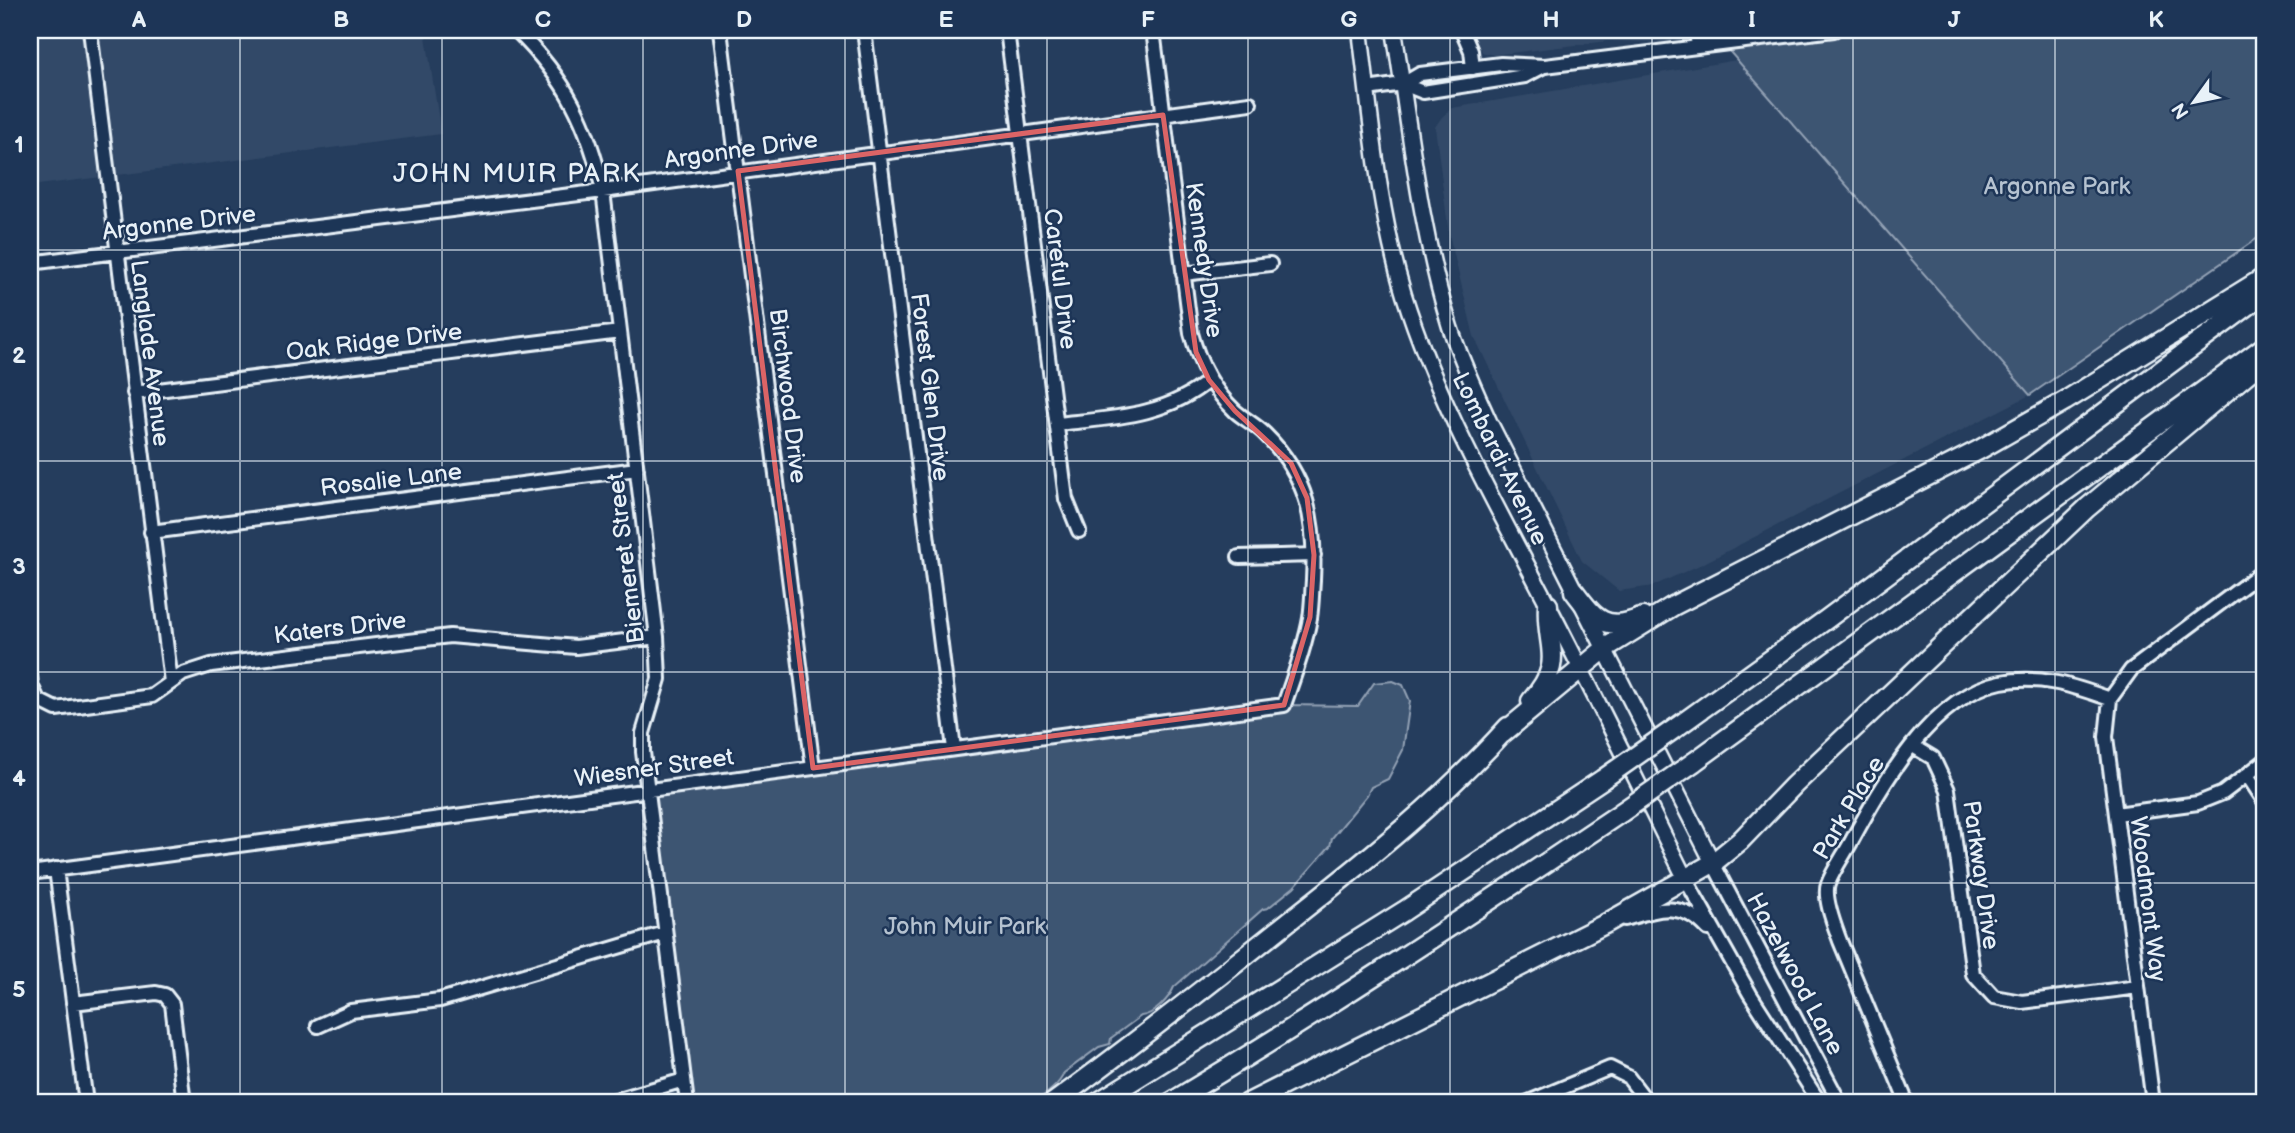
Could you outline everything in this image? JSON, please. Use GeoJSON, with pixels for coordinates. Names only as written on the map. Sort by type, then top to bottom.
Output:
{"type":"FeatureCollection","features":[{"type":"Feature","properties":{"kind":"highway"},"geometry":{"type":"LineString","coordinates":[[1053,1103],[1179,1009],[1361,865],[1502,734],[1604,650],[1673,606],[1979,450],[2065,401],[2265,276]]}},
{"type":"Feature","properties":{"kind":"highway"},"geometry":{"type":"LineString","coordinates":[[1097,1103],[1404,911],[1603,779],[1827,619],[2265,293]]}},
{"type":"Feature","properties":{"kind":"highway"},"geometry":{"type":"LineString","coordinates":[[1170,1103],[1259,1050],[1410,953],[1622,812],[2265,346]]}},
{"type":"Feature","properties":{"kind":"highway"},"geometry":{"type":"LineString","coordinates":[[1248,1103],[1605,924],[1713,863],[1740,841],[1794,785],[2096,500],[2265,359]]}},
{"type":"Feature","properties":{"kind":"highway"},"geometry":{"type":"LineString","coordinates":[[1574,591],[1595,617],[1611,625],[1629,622],[1673,606]]}},
{"type":"Feature","properties":{"kind":"highway"},"geometry":{"type":"LineString","coordinates":[[1502,734],[1534,698],[1549,674],[1553,653],[1548,606]]}},
{"type":"Feature","properties":{"kind":"main road","name":"Lombardi Avenue"},"geometry":{"type":"LineString","coordinates":[[1360,30],[1383,208],[1410,313],[1450,416],[1686,880]]}},
{"type":"Feature","properties":{"kind":"main road","name":"Lombardi Avenue"},"geometry":{"type":"LineString","coordinates":[[1394,30],[1421,210],[1451,329],[1489,421],[1713,863]]}},
{"type":"Feature","properties":{"kind":"street","name":"Langlade Avenue"},"geometry":{"type":"LineString","coordinates":[[90,30],[171,682]]}},
{"type":"Feature","properties":{"kind":"street","name":"Biemeret Street"},"geometry":{"type":"LineString","coordinates":[[516,30],[550,67],[575,105],[594,152],[603,191],[657,637],[659,679],[643,733],[643,752],[687,1103]]}},
{"type":"Feature","properties":{"kind":"street","name":"Birchwood Drive"},"geometry":{"type":"LineString","coordinates":[[720,30],[813,768]]}},
{"type":"Feature","properties":{"kind":"street","name":"Forest Glen Drive"},"geometry":{"type":"LineString","coordinates":[[863,30],[954,749]]}},
{"type":"Feature","properties":{"kind":"street","name":"Careful Drive"},"geometry":{"type":"LineString","coordinates":[[1007,30],[1066,499],[1079,531]]}},
{"type":"Feature","properties":{"kind":"street","name":"Kennedy Drive"},"geometry":{"type":"LineString","coordinates":[[1153,30],[1183,275],[1196,352],[1209,380],[1235,411],[1264,433],[1291,463],[1307,498],[1314,555],[1310,617],[1284,705]]}},
{"type":"Feature","properties":{"kind":"street"},"geometry":{"type":"LineString","coordinates":[[1462,30],[1471,51],[1473,68]]}},
{"type":"Feature","properties":{"kind":"street"},"geometry":{"type":"LineString","coordinates":[[1696,30],[1698,47]]}},
{"type":"Feature","properties":{"kind":"street"},"geometry":{"type":"LineString","coordinates":[[1367,89],[1403,84],[1420,74],[1501,64],[1545,66],[1834,30]]}},
{"type":"Feature","properties":{"kind":"street"},"geometry":{"type":"LineString","coordinates":[[1403,84],[1423,92],[1525,76],[1545,66]]}},
{"type":"Feature","properties":{"kind":"street","name":"Argonne Drive"},"geometry":{"type":"LineString","coordinates":[[30,263],[603,191],[1250,103]]}},
{"type":"Feature","properties":{"kind":"street"},"geometry":{"type":"LineString","coordinates":[[1183,275],[1270,264]]}},
{"type":"Feature","properties":{"kind":"street","name":"Oak Ridge Drive"},"geometry":{"type":"LineString","coordinates":[[134,393],[620,332]]}},
{"type":"Feature","properties":{"kind":"street"},"geometry":{"type":"LineString","coordinates":[[1056,424],[1132,416],[1165,407],[1198,390],[1209,380]]}},
{"type":"Feature","properties":{"kind":"street","name":"Rosalie Lane"},"geometry":{"type":"LineString","coordinates":[[151,532],[637,469]]}},
{"type":"Feature","properties":{"kind":"street"},"geometry":{"type":"LineString","coordinates":[[1239,557],[1314,555]]}},
{"type":"Feature","properties":{"kind":"street"},"geometry":{"type":"LineString","coordinates":[[2110,699],[2132,670],[2265,570]]}},
{"type":"Feature","properties":{"kind":"street","name":"Katers Drive"},"geometry":{"type":"LineString","coordinates":[[30,676],[38,700],[56,709],[152,696],[183,674],[211,665],[450,636],[576,647],[657,637]]}},
{"type":"Feature","properties":{"kind":"street","name":"Park Place"},"geometry":{"type":"LineString","coordinates":[[1907,1103],[1830,914],[1827,886],[1883,783],[1935,719],[1967,695],[1999,683],[2037,679],[2070,685],[2110,699]]}},
{"type":"Feature","properties":{"kind":"street","name":"Woodmont Way"},"geometry":{"type":"LineString","coordinates":[[2110,699],[2106,737],[2153,1103]]}},
{"type":"Feature","properties":{"kind":"street","name":"Wiesner Street"},"geometry":{"type":"LineString","coordinates":[[30,873],[1284,705]]}},
{"type":"Feature","properties":{"kind":"street","name":"Parkway Drive"},"geometry":{"type":"LineString","coordinates":[[1913,746],[1933,758],[1948,790],[1973,974],[1994,997],[2022,1002],[2138,988]]}},
{"type":"Feature","properties":{"kind":"street"},"geometry":{"type":"LineString","coordinates":[[2116,814],[2198,803],[2223,793],[2265,761]]}},
{"type":"Feature","properties":{"kind":"street"},"geometry":{"type":"LineString","coordinates":[[2247,775],[2265,802]]}},
{"type":"Feature","properties":{"kind":"street","name":"Hazelwood Lane"},"geometry":{"type":"LineString","coordinates":[[1713,863],[1840,1103]]}},
{"type":"Feature","properties":{"kind":"street"},"geometry":{"type":"LineString","coordinates":[[56,869],[86,1103]]}},
{"type":"Feature","properties":{"kind":"street","name":"Hazelwood Lane"},"geometry":{"type":"LineString","coordinates":[[1686,880],[1719,940],[1820,1103]]}},
{"type":"Feature","properties":{"kind":"street"},"geometry":{"type":"LineString","coordinates":[[1605,924],[1657,909],[1673,909],[1701,921],[1719,940]]}},
{"type":"Feature","properties":{"kind":"street"},"geometry":{"type":"LineString","coordinates":[[318,1026],[351,1011],[440,1000],[665,933]]}},
{"type":"Feature","properties":{"kind":"street"},"geometry":{"type":"LineString","coordinates":[[73,1003],[156,993],[165,995],[172,1004],[184,1103]]}},
{"type":"Feature","properties":{"kind":"street"},"geometry":{"type":"LineString","coordinates":[[1526,1103],[1610,1068],[1628,1077],[1648,1103]]}},
{"type":"Feature","properties":{"kind":"street"},"geometry":{"type":"LineString","coordinates":[[606,1103],[684,1080]]}},
{"type":"Feature","properties":{"kind":"highlighted area"},"geometry":{"type":"Polygon","coordinates":[[[1163,115],[1196,352],[1209,380],[1235,411],[1291,463],[1307,498],[1314,555],[1310,617],[1284,705],[813,768],[738,171],[1163,115]]]}},
{"type":"Feature","properties":{"kind":"shaded area"},"geometry":{"type":"Polygon","coordinates":[[[30,30],[296,30],[297,37],[335,30],[425,30],[441,134],[30,186],[30,30]]]}},
{"type":"Feature","properties":{"kind":"shaded area"},"geometry":{"type":"Polygon","coordinates":[[[1471,30],[1686,30],[1681,40],[1673,43],[1608,41],[1493,55],[1482,52],[1471,30]]]}},
{"type":"Feature","properties":{"kind":"shaded area"},"geometry":{"type":"Polygon","coordinates":[[[1737,60],[2030,395],[1704,563],[1653,586],[1619,591],[1582,561],[1474,336],[1449,234],[1435,127],[1452,108],[1737,60]]]}},
{"type":"Feature","properties":{"kind":"green space","name":"Argonne Park"},"geometry":{"type":"Polygon","coordinates":[[[1846,30],[2265,30],[2265,233],[2030,395],[1723,44],[1846,30]]]}},
{"type":"Feature","properties":{"kind":"green space","name":"John Muir Park"},"geometry":{"type":"Polygon","coordinates":[[[1393,681],[1403,685],[1410,701],[1403,750],[1388,779],[1371,787],[1332,838],[1330,846],[1294,887],[1263,909],[1174,987],[1156,1010],[1141,1016],[1111,1038],[1110,1044],[1099,1047],[1064,1073],[1055,1086],[1032,1103],[687,1103],[647,790],[1284,705],[1358,706],[1374,683],[1393,681]]]}},
{"type":"Feature","properties":{"kind":"district","name":"JOHN MUIR PARK"},"geometry":{"type":"Point","coordinates":[517,174]}}]}
